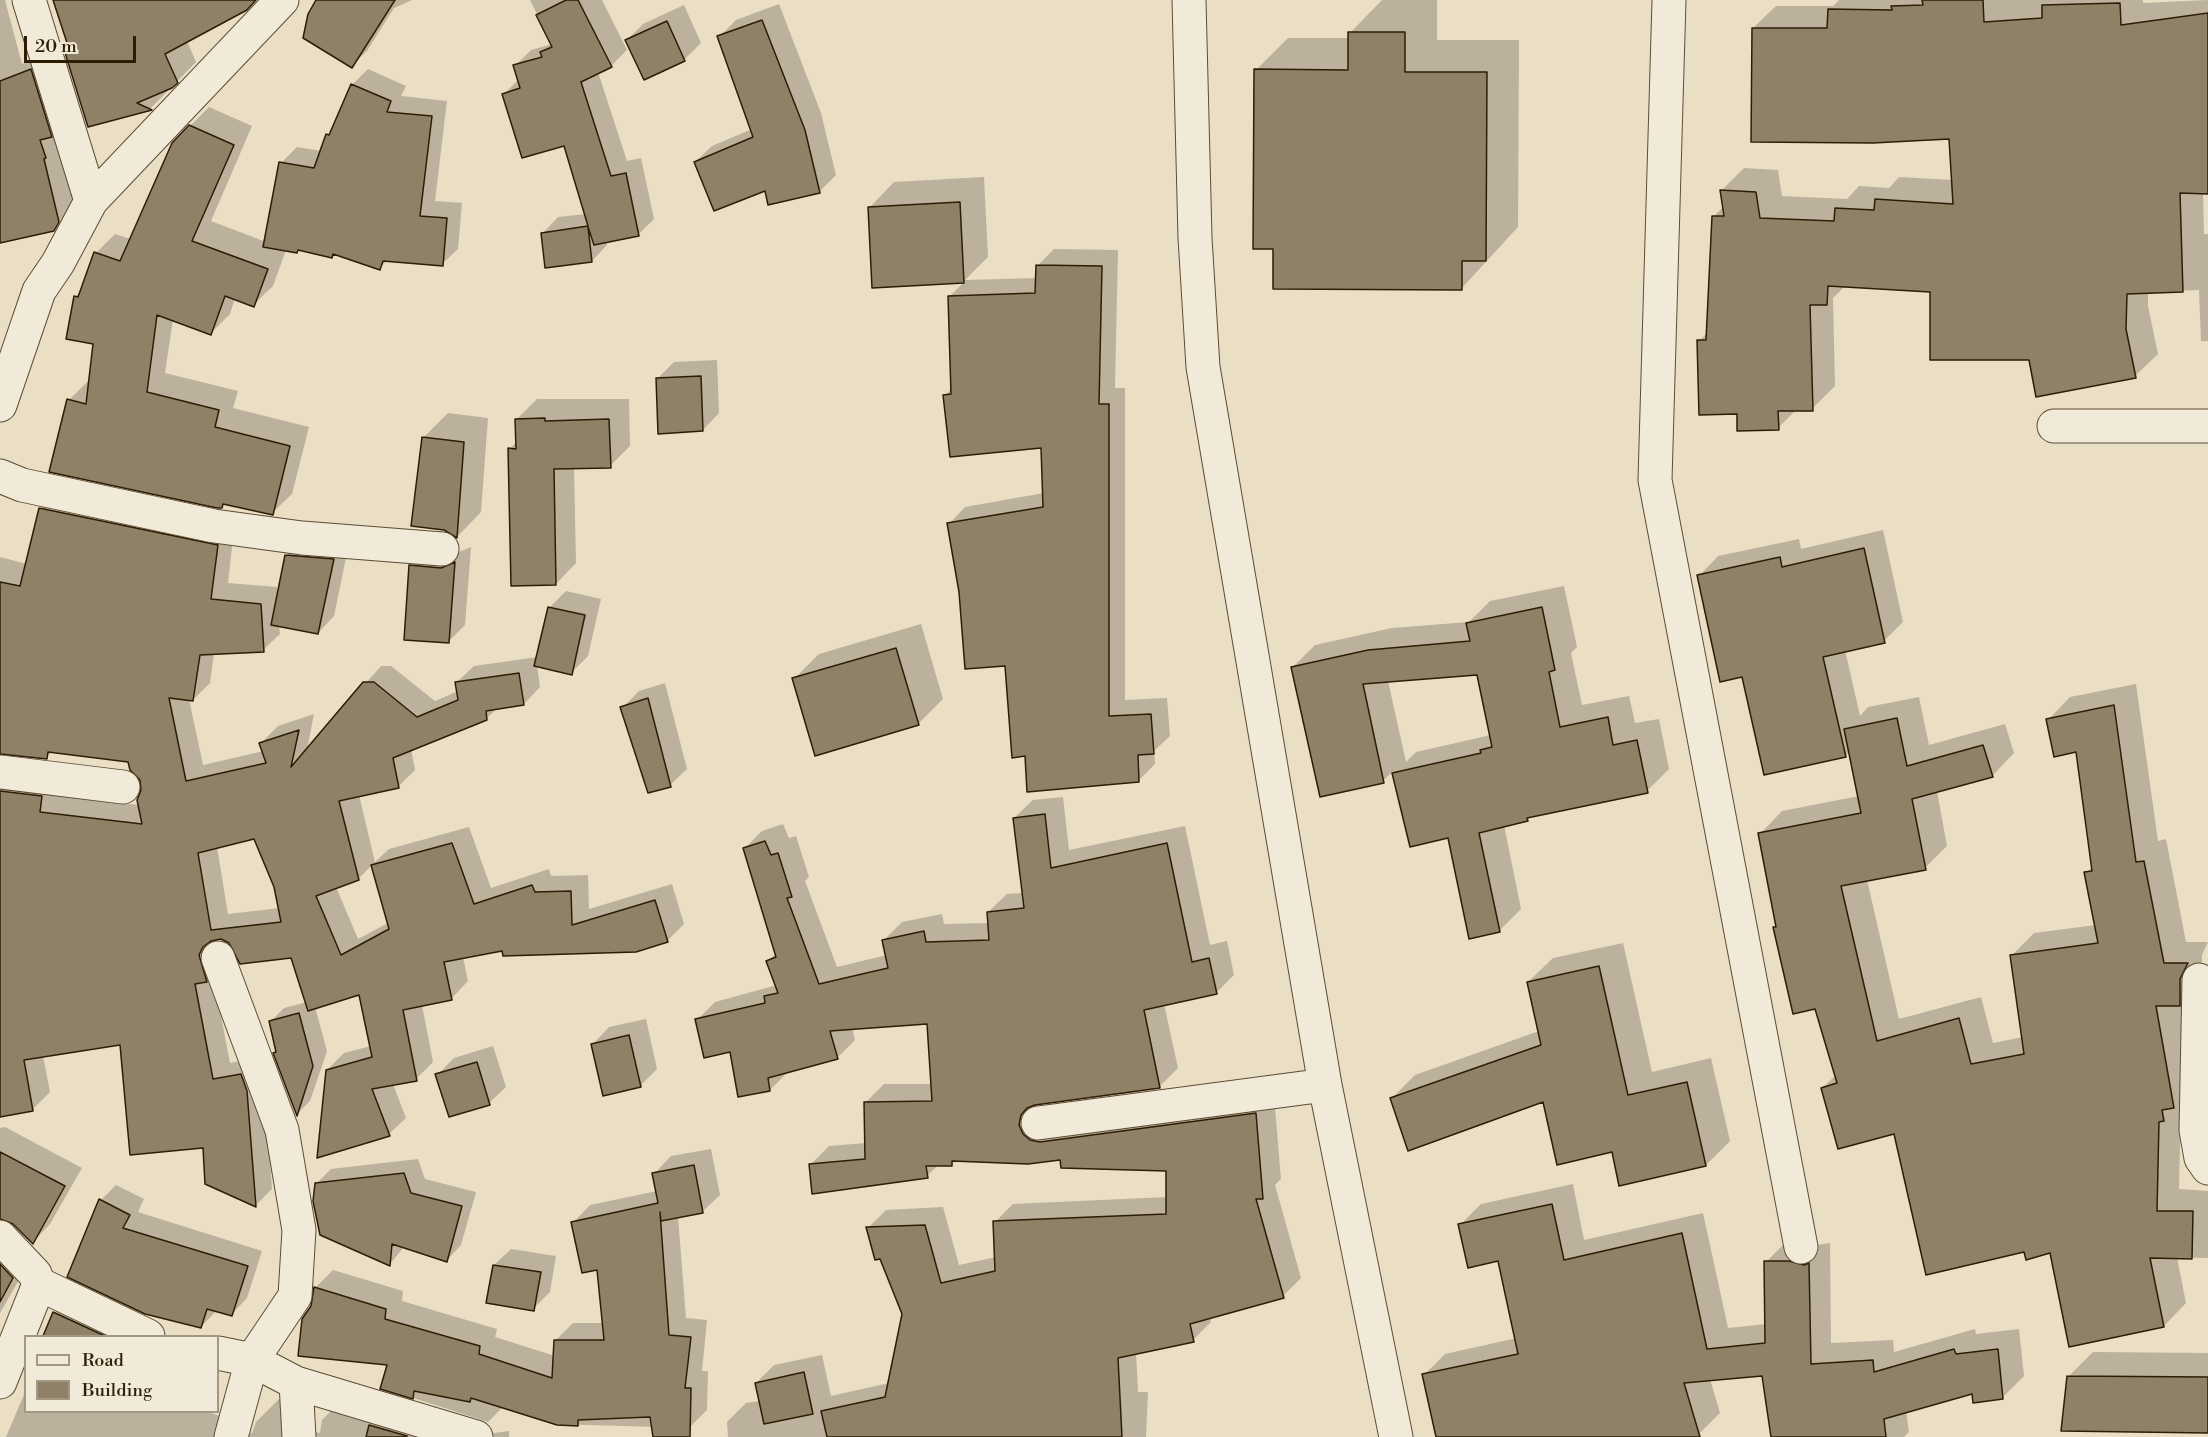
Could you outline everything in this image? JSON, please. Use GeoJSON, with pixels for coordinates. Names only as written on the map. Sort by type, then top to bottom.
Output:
{"type":"FeatureCollection","features":[{"type":"Feature","properties":{"kind":"street"},"geometry":{"type":"LineString","coordinates":[[29,0],[91,201]]}},
{"type":"Feature","properties":{"kind":"street"},"geometry":{"type":"LineString","coordinates":[[0,405],[39,291],[58,263],[91,201],[282,0]]}},
{"type":"Feature","properties":{"kind":"street"},"geometry":{"type":"LineString","coordinates":[[1189,0],[1195,238],[1203,367],[1325,1085],[1396,1437]]}},
{"type":"Feature","properties":{"kind":"street"},"geometry":{"type":"LineString","coordinates":[[1669,0],[1655,480],[1801,1247]]}},
{"type":"Feature","properties":{"kind":"street"},"geometry":{"type":"LineString","coordinates":[[2054,426],[2208,426]]}},
{"type":"Feature","properties":{"kind":"street"},"geometry":{"type":"LineString","coordinates":[[0,476],[22,485],[214,526],[314,539],[442,549]]}},
{"type":"Feature","properties":{"kind":"street"},"geometry":{"type":"LineString","coordinates":[[0,772],[123,787]]}},
{"type":"Feature","properties":{"kind":"street"},"geometry":{"type":"LineString","coordinates":[[218,958],[282,1130],[299,1230],[295,1296],[252,1360],[231,1437]]}},
{"type":"Feature","properties":{"kind":"street"},"geometry":{"type":"LineString","coordinates":[[2199,980],[2196,1130],[2201,1158],[2208,1168]]}},
{"type":"Feature","properties":{"kind":"street"},"geometry":{"type":"LineString","coordinates":[[1038,1123],[1325,1085]]}},
{"type":"Feature","properties":{"kind":"street"},"geometry":{"type":"LineString","coordinates":[[0,1238],[35,1274],[39,1284],[146,1335]]}},
{"type":"Feature","properties":{"kind":"street"},"geometry":{"type":"LineString","coordinates":[[0,1382],[39,1284]]}},
{"type":"Feature","properties":{"kind":"street"},"geometry":{"type":"LineString","coordinates":[[219,1353],[252,1360],[296,1383],[476,1437]]}},
{"type":"Feature","properties":{"kind":"street"},"geometry":{"type":"LineString","coordinates":[[296,1383],[299,1437]]}},
{"type":"Feature","properties":{"kind":"building"},"geometry":{"type":"Polygon","coordinates":[[[53,0],[256,0],[247,10],[165,54],[178,83],[172,88],[137,103],[152,110],[88,127],[66,56],[65,51],[69,49],[53,0]]]}},
{"type":"Feature","properties":{"kind":"building"},"geometry":{"type":"Polygon","coordinates":[[[316,0],[395,0],[352,68],[303,38],[308,14],[316,0]]]}},
{"type":"Feature","properties":{"kind":"building"},"geometry":{"type":"Polygon","coordinates":[[[566,0],[578,0],[612,67],[581,82],[611,176],[626,173],[639,236],[594,245],[588,227],[592,262],[545,268],[541,233],[588,226],[564,146],[522,158],[502,94],[520,88],[513,65],[542,57],[540,52],[552,47],[536,15],[566,0]]]}},
{"type":"Feature","properties":{"kind":"building"},"geometry":{"type":"Polygon","coordinates":[[[1922,0],[1983,0],[1984,22],[2042,18],[2042,5],[2120,3],[2121,25],[2208,13],[2208,194],[2180,193],[2183,292],[2127,294],[2126,329],[2136,378],[2036,397],[2029,360],[1930,360],[1930,292],[1828,286],[1827,305],[1810,305],[1813,411],[1778,411],[1779,430],[1737,431],[1737,414],[1699,415],[1697,340],[1706,340],[1712,216],[1724,216],[1720,190],[1756,192],[1760,218],[1834,221],[1835,208],[1874,210],[1875,199],[1953,204],[1949,139],[1873,143],[1751,142],[1752,28],[1827,28],[1828,9],[1892,10],[1891,6],[1923,5],[1922,0]]]}},
{"type":"Feature","properties":{"kind":"building"},"geometry":{"type":"Polygon","coordinates":[[[762,20],[805,130],[820,193],[768,205],[765,191],[714,211],[694,162],[753,137],[717,36],[762,20]]]}},
{"type":"Feature","properties":{"kind":"building"},"geometry":{"type":"Polygon","coordinates":[[[667,21],[685,61],[644,80],[625,40],[667,21]]]}},
{"type":"Feature","properties":{"kind":"building"},"geometry":{"type":"Polygon","coordinates":[[[1348,32],[1405,32],[1405,72],[1487,72],[1486,261],[1462,261],[1462,290],[1273,289],[1273,249],[1253,249],[1254,69],[1348,70],[1348,32]]]}},
{"type":"Feature","properties":{"kind":"building"},"geometry":{"type":"Polygon","coordinates":[[[31,69],[52,137],[40,140],[59,222],[54,231],[0,243],[0,81],[31,69]]]}},
{"type":"Feature","properties":{"kind":"building"},"geometry":{"type":"Polygon","coordinates":[[[351,84],[391,101],[387,112],[432,116],[420,216],[447,218],[443,266],[383,261],[380,270],[333,254],[332,258],[298,250],[297,253],[263,247],[279,162],[314,168],[326,134],[329,135],[351,84]]]}},
{"type":"Feature","properties":{"kind":"building"},"geometry":{"type":"Polygon","coordinates":[[[189,125],[234,145],[192,241],[268,269],[254,307],[225,296],[211,335],[157,315],[147,392],[219,410],[215,427],[290,446],[273,515],[223,504],[222,508],[217,508],[49,472],[67,399],[86,404],[93,344],[66,339],[74,296],[78,297],[94,252],[120,261],[172,143],[189,125]]]}},
{"type":"Feature","properties":{"kind":"building"},"geometry":{"type":"Polygon","coordinates":[[[960,202],[964,283],[872,288],[868,207],[960,202]]]}},
{"type":"Feature","properties":{"kind":"building"},"geometry":{"type":"Polygon","coordinates":[[[1036,265],[1102,266],[1099,404],[1109,404],[1109,716],[1151,714],[1154,754],[1138,755],[1139,782],[1027,792],[1025,756],[1012,758],[1005,666],[965,669],[959,592],[947,523],[1043,507],[1041,448],[950,457],[943,395],[951,394],[948,296],[1035,293],[1036,265]]]}},
{"type":"Feature","properties":{"kind":"building"},"geometry":{"type":"Polygon","coordinates":[[[701,376],[703,431],[658,434],[656,378],[701,376]]]}},
{"type":"Feature","properties":{"kind":"building"},"geometry":{"type":"Polygon","coordinates":[[[545,418],[545,421],[609,419],[611,468],[554,469],[556,585],[511,586],[508,448],[516,449],[515,419],[545,418]]]}},
{"type":"Feature","properties":{"kind":"building"},"geometry":{"type":"Polygon","coordinates":[[[422,437],[464,442],[457,538],[444,530],[411,526],[422,437]]]}},
{"type":"Feature","properties":{"kind":"building"},"geometry":{"type":"Polygon","coordinates":[[[39,508],[218,545],[211,599],[261,604],[264,652],[200,655],[193,701],[169,698],[186,781],[266,763],[259,743],[299,730],[291,767],[363,682],[374,682],[417,717],[458,700],[455,682],[519,673],[524,705],[486,711],[487,720],[393,758],[399,788],[339,801],[359,880],[316,896],[341,955],[389,929],[371,865],[452,843],[474,904],[532,885],[535,892],[571,891],[572,925],[655,900],[668,942],[636,952],[503,956],[502,951],[444,962],[452,1000],[403,1010],[417,1081],[372,1089],[390,1136],[317,1158],[326,1070],[372,1057],[359,995],[308,1011],[291,958],[240,964],[229,943],[221,939],[211,941],[203,947],[199,955],[207,982],[195,984],[213,1079],[241,1074],[247,1091],[256,1207],[205,1184],[203,1148],[130,1155],[120,1045],[24,1060],[33,1111],[0,1117],[0,791],[42,796],[40,812],[142,824],[137,800],[141,790],[140,780],[130,770],[128,762],[48,752],[47,759],[0,754],[0,582],[20,586],[39,508]],[[254,839],[198,853],[211,930],[281,922],[274,887],[254,839]]]}},
{"type":"Feature","properties":{"kind":"building"},"geometry":{"type":"Polygon","coordinates":[[[1864,548],[1885,643],[1823,657],[1846,757],[1764,775],[1742,677],[1720,682],[1697,575],[1780,557],[1782,567],[1864,548]]]}},
{"type":"Feature","properties":{"kind":"building"},"geometry":{"type":"Polygon","coordinates":[[[285,555],[334,559],[318,634],[271,625],[285,555]]]}},
{"type":"Feature","properties":{"kind":"building"},"geometry":{"type":"Polygon","coordinates":[[[455,562],[449,643],[404,640],[409,565],[441,568],[455,562]]]}},
{"type":"Feature","properties":{"kind":"building"},"geometry":{"type":"Polygon","coordinates":[[[548,607],[585,615],[572,675],[534,666],[548,607]]]}},
{"type":"Feature","properties":{"kind":"building"},"geometry":{"type":"Polygon","coordinates":[[[1542,607],[1555,670],[1549,672],[1560,727],[1608,717],[1613,745],[1637,740],[1648,793],[1527,818],[1528,821],[1479,833],[1500,932],[1469,939],[1448,838],[1410,847],[1392,773],[1481,753],[1480,750],[1492,747],[1477,675],[1363,684],[1384,783],[1320,797],[1291,667],[1368,650],[1470,641],[1466,623],[1542,607]]]}},
{"type":"Feature","properties":{"kind":"building"},"geometry":{"type":"Polygon","coordinates":[[[896,648],[919,725],[815,756],[792,678],[896,648]]]}},
{"type":"Feature","properties":{"kind":"building"},"geometry":{"type":"Polygon","coordinates":[[[648,698],[671,787],[648,793],[620,707],[648,698]]]}},
{"type":"Feature","properties":{"kind":"building"},"geometry":{"type":"Polygon","coordinates":[[[2114,705],[2136,862],[2144,861],[2164,963],[2188,963],[2180,979],[2180,1006],[2156,1006],[2174,1108],[2162,1110],[2164,1121],[2159,1122],[2157,1211],[2193,1211],[2192,1259],[2150,1258],[2164,1327],[2069,1347],[2050,1253],[2026,1260],[2024,1252],[1926,1275],[1894,1134],[1838,1149],[1821,1088],[1837,1083],[1815,1009],[1793,1014],[1773,927],[1776,927],[1758,833],[1861,813],[1844,729],[1897,718],[1907,766],[1983,745],[1993,777],[1912,799],[1926,870],[1841,886],[1877,1041],[1959,1018],[1971,1064],[2024,1054],[2010,955],[2098,943],[2084,872],[2092,871],[2076,752],[2054,757],[2046,719],[2114,705]]]}},
{"type":"Feature","properties":{"kind":"building"},"geometry":{"type":"Polygon","coordinates":[[[1045,814],[1051,868],[1167,843],[1192,962],[1209,958],[1217,994],[1144,1010],[1160,1088],[1035,1105],[1027,1108],[1021,1115],[1019,1125],[1023,1134],[1030,1140],[1040,1142],[1256,1113],[1263,1199],[1256,1199],[1284,1298],[1190,1324],[1194,1342],[1118,1358],[1122,1437],[827,1437],[821,1411],[885,1397],[902,1314],[880,1259],[875,1260],[866,1227],[925,1225],[941,1283],[995,1271],[993,1221],[1166,1214],[1166,1171],[1061,1168],[1060,1160],[1028,1164],[952,1161],[952,1166],[926,1166],[928,1178],[812,1194],[809,1164],[865,1159],[864,1102],[932,1101],[927,1024],[830,1031],[838,1059],[768,1078],[770,1091],[738,1097],[730,1052],[704,1058],[695,1019],[765,1003],[764,996],[778,993],[766,961],[776,957],[743,848],[765,841],[771,855],[778,853],[792,897],[787,898],[819,984],[888,968],[882,940],[924,931],[926,942],[989,940],[987,912],[1024,908],[1013,818],[1045,814]]]}},
{"type":"Feature","properties":{"kind":"building"},"geometry":{"type":"Polygon","coordinates":[[[1599,966],[1628,1095],[1687,1082],[1706,1166],[1619,1186],[1612,1152],[1557,1165],[1543,1102],[1408,1151],[1390,1098],[1541,1045],[1527,982],[1599,966]]]}},
{"type":"Feature","properties":{"kind":"building"},"geometry":{"type":"Polygon","coordinates":[[[299,1013],[313,1066],[297,1116],[273,1053],[276,1052],[269,1021],[299,1013]]]}},
{"type":"Feature","properties":{"kind":"building"},"geometry":{"type":"Polygon","coordinates":[[[629,1035],[641,1087],[603,1096],[591,1044],[629,1035]]]}},
{"type":"Feature","properties":{"kind":"building"},"geometry":{"type":"Polygon","coordinates":[[[477,1062],[490,1105],[449,1117],[435,1074],[477,1062]]]}},
{"type":"Feature","properties":{"kind":"building"},"geometry":{"type":"Polygon","coordinates":[[[0,1152],[65,1186],[33,1244],[13,1224],[0,1219],[0,1152]]]}},
{"type":"Feature","properties":{"kind":"building"},"geometry":{"type":"Polygon","coordinates":[[[694,1165],[703,1213],[661,1221],[660,1212],[669,1335],[691,1337],[685,1388],[691,1388],[690,1437],[653,1437],[650,1417],[578,1420],[578,1426],[557,1425],[471,1398],[470,1402],[414,1391],[413,1399],[380,1389],[387,1365],[298,1356],[302,1319],[311,1306],[314,1287],[386,1309],[385,1319],[480,1346],[479,1354],[552,1378],[554,1340],[604,1340],[597,1270],[582,1273],[571,1222],[658,1203],[652,1173],[694,1165]]]}},
{"type":"Feature","properties":{"kind":"building"},"geometry":{"type":"Polygon","coordinates":[[[404,1173],[411,1193],[462,1206],[447,1262],[392,1244],[390,1266],[320,1235],[313,1201],[315,1183],[404,1173]]]}},
{"type":"Feature","properties":{"kind":"building"},"geometry":{"type":"Polygon","coordinates":[[[99,1199],[130,1215],[123,1228],[248,1266],[232,1316],[207,1309],[201,1328],[145,1314],[67,1277],[99,1199]]]}},
{"type":"Feature","properties":{"kind":"building"},"geometry":{"type":"Polygon","coordinates":[[[1552,1204],[1564,1260],[1682,1233],[1707,1349],[1765,1343],[1764,1261],[1789,1261],[1804,1265],[1809,1263],[1811,1364],[1873,1360],[1874,1372],[1954,1349],[1956,1354],[1998,1349],[2003,1399],[1973,1403],[1972,1394],[1884,1419],[1886,1437],[1771,1437],[1762,1376],[1684,1383],[1700,1437],[1436,1437],[1422,1374],[1518,1354],[1498,1261],[1468,1268],[1458,1224],[1552,1204]]]}},
{"type":"Feature","properties":{"kind":"building"},"geometry":{"type":"Polygon","coordinates":[[[0,1264],[13,1278],[0,1302],[0,1264]]]}},
{"type":"Feature","properties":{"kind":"building"},"geometry":{"type":"Polygon","coordinates":[[[493,1265],[541,1272],[534,1311],[486,1303],[493,1265]]]}},
{"type":"Feature","properties":{"kind":"building"},"geometry":{"type":"Polygon","coordinates":[[[53,1312],[103,1335],[43,1335],[53,1312]]]}},
{"type":"Feature","properties":{"kind":"building"},"geometry":{"type":"Polygon","coordinates":[[[804,1372],[813,1414],[764,1424],[755,1383],[804,1372]]]}},
{"type":"Feature","properties":{"kind":"building"},"geometry":{"type":"Polygon","coordinates":[[[2067,1376],[2208,1377],[2208,1433],[2061,1431],[2067,1376]]]}},
{"type":"Feature","properties":{"kind":"building"},"geometry":{"type":"Polygon","coordinates":[[[369,1425],[407,1436],[407,1437],[366,1437],[369,1425]]]}}]}
